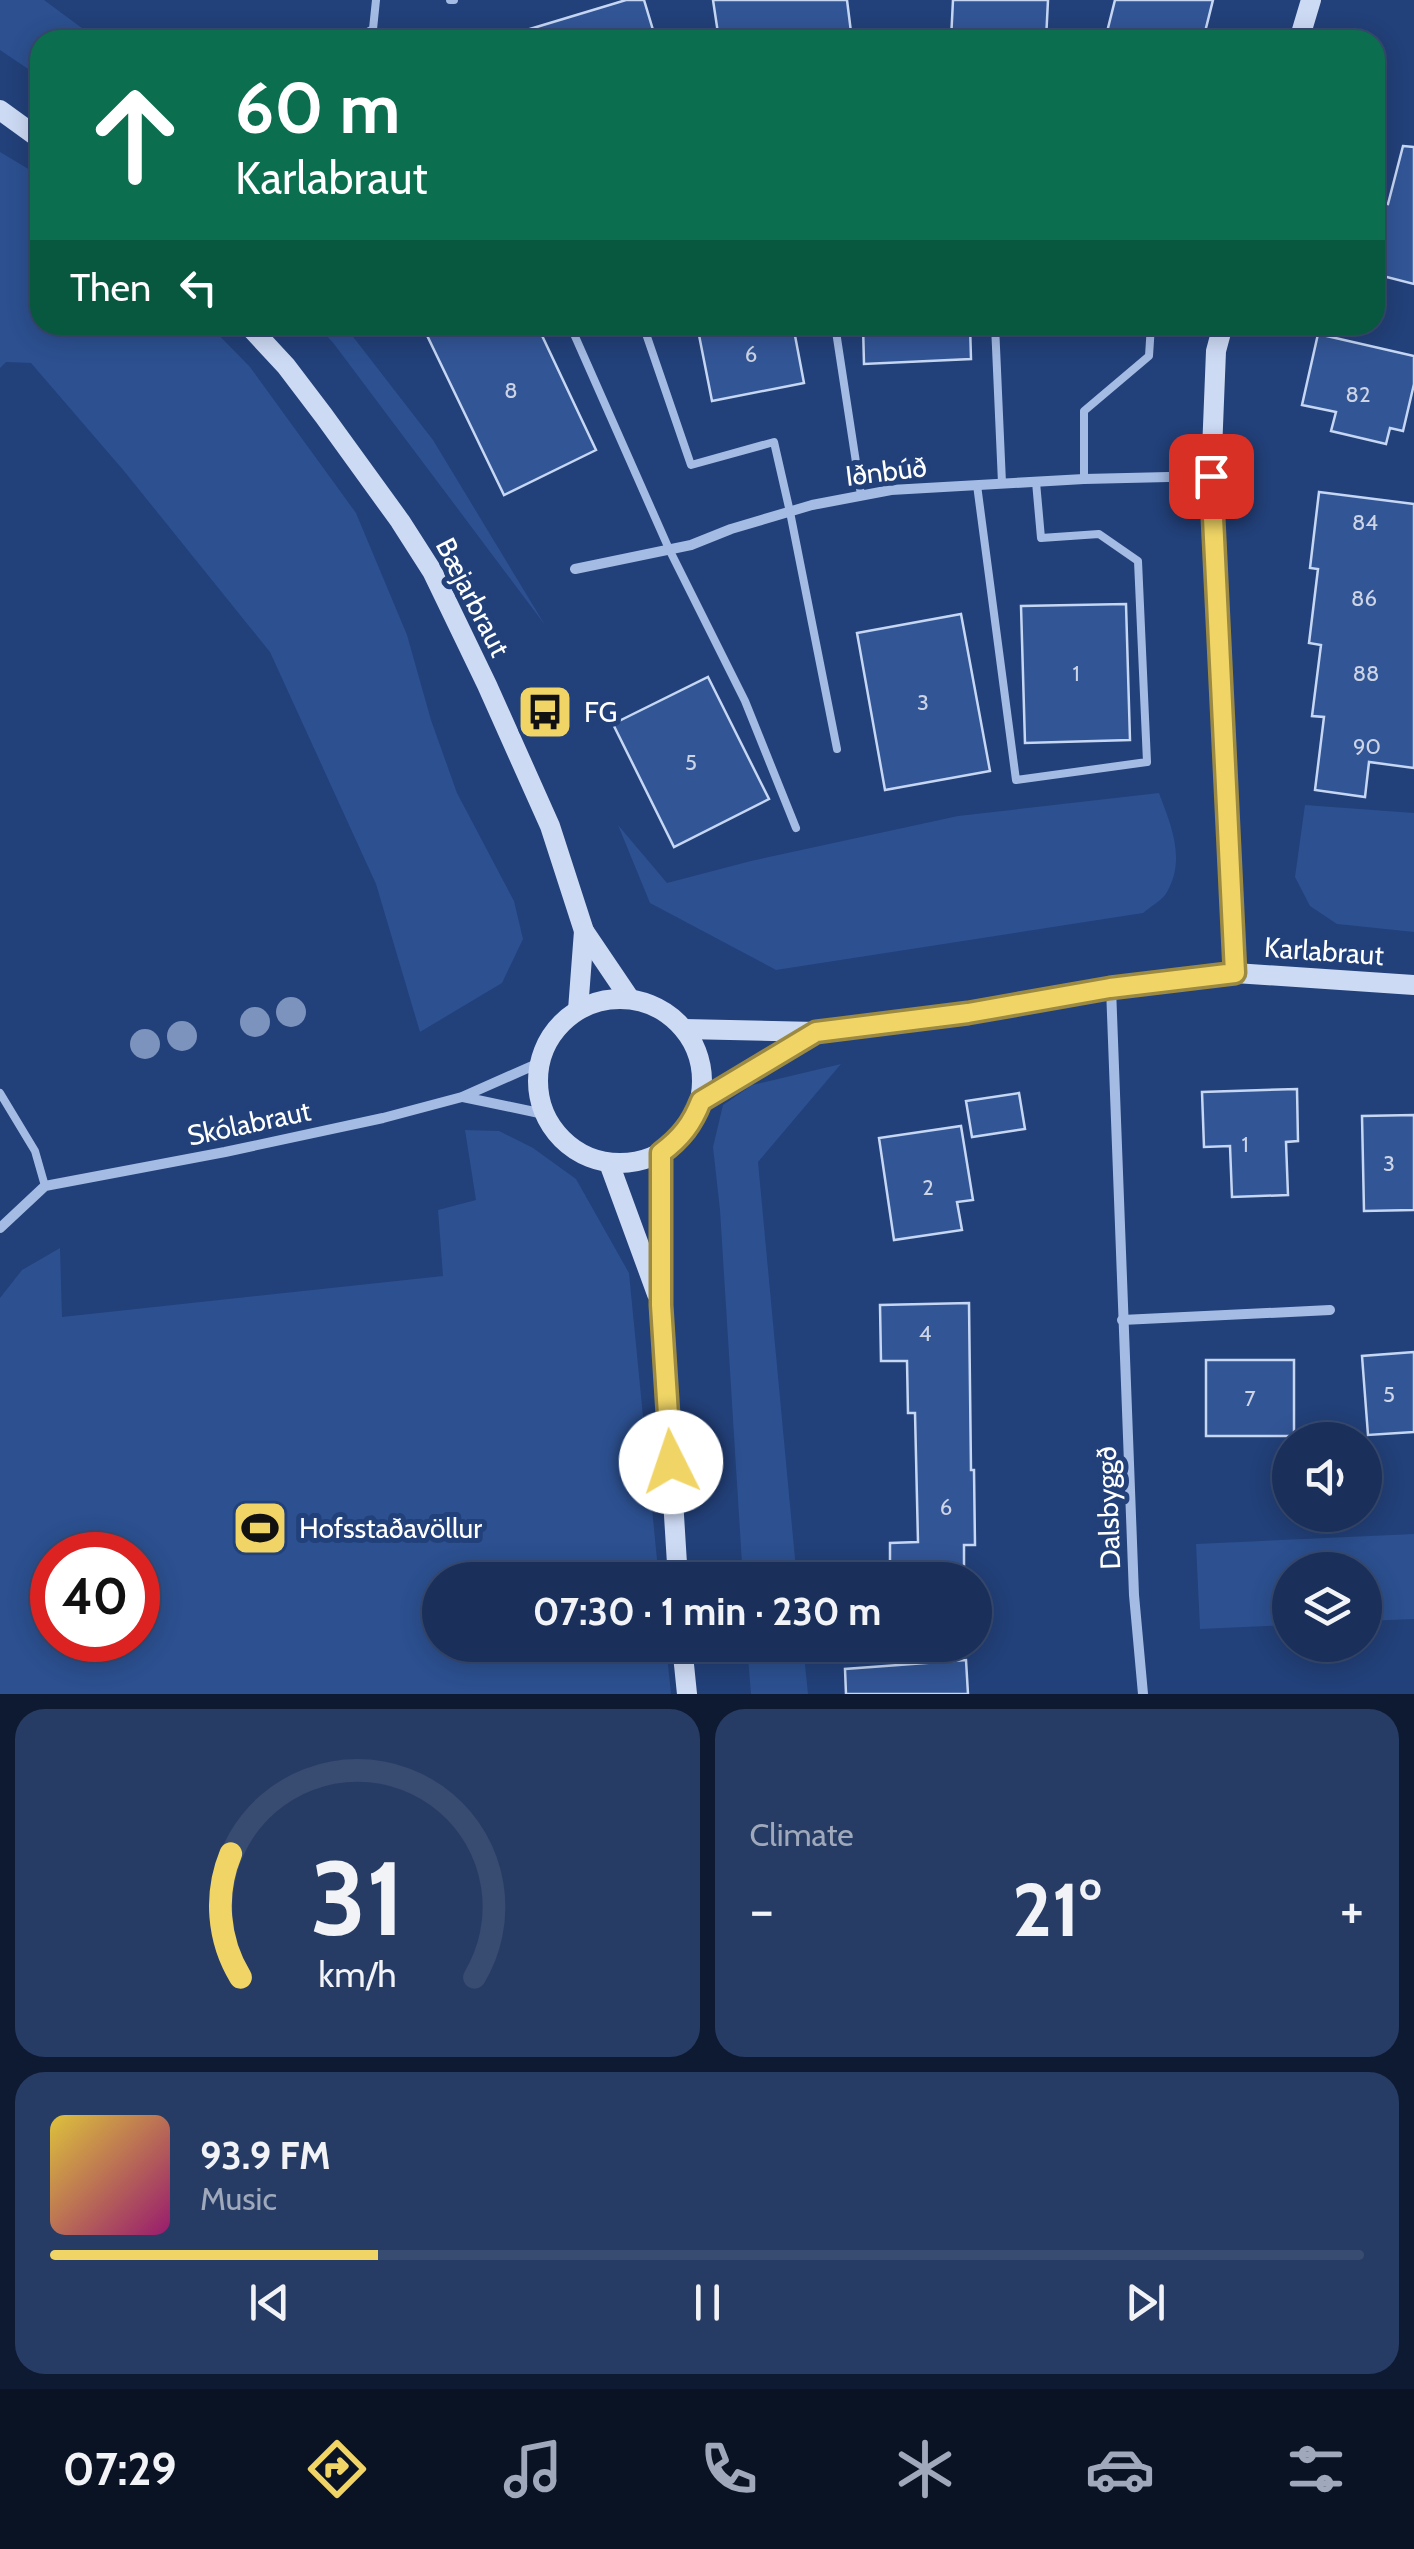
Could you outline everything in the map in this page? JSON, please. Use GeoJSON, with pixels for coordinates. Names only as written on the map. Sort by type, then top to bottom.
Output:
{"type":"FeatureCollection","features":[{"type":"Feature","properties":{"kind":"street"},"geometry":{"type":"LineString","coordinates":[[1302,30],[1311,0]]}},
{"type":"Feature","properties":{"kind":"street"},"geometry":{"type":"LineString","coordinates":[[0,110],[30,132]]}},
{"type":"Feature","properties":{"kind":"street","name":"Bæjarbraut"},"geometry":{"type":"LineString","coordinates":[[257,335],[314,403],[432,571],[550,826],[584,932],[630,999],[664,1011],[684,1029]]}},
{"type":"Feature","properties":{"kind":"street"},"geometry":{"type":"LineString","coordinates":[[1220,335],[1216,351],[1211,476],[1235,973]]}},
{"type":"Feature","properties":{"kind":"street","name":"Iðnbúð"},"geometry":{"type":"LineString","coordinates":[[575,569],[691,545],[790,512],[891,490],[1211,476]]}},
{"type":"Feature","properties":{"kind":"street","name":"Bæjarbraut"},"geometry":{"type":"LineString","coordinates":[[578,1010],[584,932]]}},
{"type":"Feature","properties":{"kind":"street","name":"Karlabraut"},"geometry":{"type":"LineString","coordinates":[[684,1029],[816,1032],[1235,973],[1414,985]]}},
{"type":"Feature","properties":{"kind":"street","name":"Dalsbyggð"},"geometry":{"type":"LineString","coordinates":[[1110,988],[1134,1596],[1143,1694]]}},
{"type":"Feature","properties":{"kind":"street"},"geometry":{"type":"LineString","coordinates":[[630,999],[604,1000],[578,1010],[560,1024],[539,1063],[538,1088],[544,1114],[552,1129],[575,1150],[608,1164],[635,1164],[661,1153],[680,1138],[701,1101],[700,1058],[684,1029]]}},
{"type":"Feature","properties":{"kind":"street","name":"Karlabraut"},"geometry":{"type":"LineString","coordinates":[[701,1101],[816,1032]]}},
{"type":"Feature","properties":{"kind":"street","name":"Skólabraut"},"geometry":{"type":"LineString","coordinates":[[45,1186],[383,1118],[462,1097],[539,1063]]}},
{"type":"Feature","properties":{"kind":"street","name":"Skólabraut"},"geometry":{"type":"LineString","coordinates":[[462,1097],[544,1114]]}},
{"type":"Feature","properties":{"kind":"street"},"geometry":{"type":"LineString","coordinates":[[661,1153],[661,1305],[677,1562]]}},
{"type":"Feature","properties":{"kind":"street"},"geometry":{"type":"LineString","coordinates":[[608,1164],[661,1305]]}},
{"type":"Feature","properties":{"kind":"street"},"geometry":{"type":"LineString","coordinates":[[0,1228],[45,1186]]}},
{"type":"Feature","properties":{"kind":"street"},"geometry":{"type":"LineString","coordinates":[[1122,1320],[1330,1310]]}},
{"type":"Feature","properties":{"kind":"street"},"geometry":{"type":"LineString","coordinates":[[684,1662],[687,1694]]}},
{"type":"Feature","properties":{"kind":"lane"},"geometry":{"type":"LineString","coordinates":[[373,30],[376,0]]}},
{"type":"Feature","properties":{"kind":"lane"},"geometry":{"type":"LineString","coordinates":[[574,335],[669,550],[744,700],[796,828]]}},
{"type":"Feature","properties":{"kind":"lane"},"geometry":{"type":"LineString","coordinates":[[646,335],[691,465],[774,442],[837,749]]}},
{"type":"Feature","properties":{"kind":"lane"},"geometry":{"type":"LineString","coordinates":[[837,335],[861,495]]}},
{"type":"Feature","properties":{"kind":"lane"},"geometry":{"type":"LineString","coordinates":[[995,335],[1002,484]]}},
{"type":"Feature","properties":{"kind":"lane"},"geometry":{"type":"LineString","coordinates":[[1084,479],[1084,410],[1148,356],[1150,335]]}},
{"type":"Feature","properties":{"kind":"lane"},"geometry":{"type":"LineString","coordinates":[[977,484],[1016,780],[1147,762],[1138,562],[1099,534],[1041,538],[1036,482]]}},
{"type":"Feature","properties":{"kind":"lane"},"geometry":{"type":"LineString","coordinates":[[0,1094],[35,1151],[45,1186]]}},
{"type":"Feature","properties":{"kind":"shaded area"},"geometry":{"type":"Polygon","coordinates":[[[0,0],[44,0],[84,30],[30,30],[30,70],[0,50],[0,0]]]}},
{"type":"Feature","properties":{"kind":"shaded area"},"geometry":{"type":"Polygon","coordinates":[[[0,152],[30,170],[30,335],[219,335],[250,367],[356,513],[407,635],[457,793],[514,901],[523,939],[502,983],[420,1032],[376,884],[270,652],[31,363],[6,362],[0,368],[0,152]]]}},
{"type":"Feature","properties":{"kind":"shaded area"},"geometry":{"type":"Polygon","coordinates":[[[326,335],[352,335],[433,440],[545,625],[326,335]]]}},
{"type":"Feature","properties":{"kind":"shaded area"},"geometry":{"type":"Polygon","coordinates":[[[1159,793],[1175,842],[1175,867],[1165,895],[1143,913],[776,970],[650,903],[618,825],[667,883],[958,816],[1159,793]]]}},
{"type":"Feature","properties":{"kind":"shaded area"},"geometry":{"type":"Polygon","coordinates":[[[1305,805],[1414,813],[1414,932],[1337,924],[1310,906],[1295,877],[1305,805]]]}},
{"type":"Feature","properties":{"kind":"shaded area"},"geometry":{"type":"Polygon","coordinates":[[[841,1064],[758,1162],[795,1562],[742,1562],[713,1147],[723,1105],[752,1085],[841,1064]]]}},
{"type":"Feature","properties":{"kind":"shaded area"},"geometry":{"type":"Polygon","coordinates":[[[465,1130],[499,1131],[533,1148],[576,1179],[629,1273],[657,1562],[422,1562],[422,1662],[668,1662],[671,1694],[0,1694],[0,1298],[22,1270],[60,1248],[62,1317],[443,1276],[438,1210],[476,1200],[465,1130]]]}},
{"type":"Feature","properties":{"kind":"shaded area"},"geometry":{"type":"Polygon","coordinates":[[[1414,1534],[1414,1619],[1382,1620],[1382,1552],[1272,1552],[1272,1626],[1200,1629],[1196,1544],[1414,1534]]]}},
{"type":"Feature","properties":{"kind":"shaded area"},"geometry":{"type":"Polygon","coordinates":[[[748,1662],[805,1662],[808,1694],[751,1694],[748,1662]]]}},
{"type":"Feature","properties":{"kind":"building"},"geometry":{"type":"Polygon","coordinates":[[[626,0],[644,0],[653,30],[527,30],[626,0]]]}},
{"type":"Feature","properties":{"kind":"building"},"geometry":{"type":"Polygon","coordinates":[[[713,0],[847,0],[851,30],[718,30],[713,0]]]}},
{"type":"Feature","properties":{"kind":"building"},"geometry":{"type":"Polygon","coordinates":[[[953,0],[1048,0],[1046,30],[952,30],[953,0]]]}},
{"type":"Feature","properties":{"kind":"building"},"geometry":{"type":"Polygon","coordinates":[[[1115,0],[1213,0],[1206,30],[1108,30],[1115,0]]]}},
{"type":"Feature","properties":{"kind":"building"},"geometry":{"type":"Polygon","coordinates":[[[1403,146],[1414,147],[1414,284],[1385,277],[1385,203],[1388,204],[1403,146]]]}},
{"type":"Feature","properties":{"kind":"building"},"geometry":{"type":"Polygon","coordinates":[[[427,335],[542,335],[596,450],[504,495],[427,335]]]}},
{"type":"Feature","properties":{"kind":"building"},"geometry":{"type":"Polygon","coordinates":[[[699,335],[795,335],[804,383],[712,401],[699,335]]]}},
{"type":"Feature","properties":{"kind":"building"},"geometry":{"type":"Polygon","coordinates":[[[863,335],[970,335],[971,359],[864,364],[863,335]]]}},
{"type":"Feature","properties":{"kind":"building"},"geometry":{"type":"Polygon","coordinates":[[[1318,335],[1414,356],[1414,384],[1403,431],[1390,428],[1386,444],[1331,431],[1336,412],[1302,405],[1318,335]]]}},
{"type":"Feature","properties":{"kind":"building"},"geometry":{"type":"Polygon","coordinates":[[[1319,492],[1414,504],[1414,768],[1369,762],[1365,797],[1315,790],[1324,717],[1312,716],[1321,645],[1309,643],[1318,569],[1310,568],[1319,492]]]}},
{"type":"Feature","properties":{"kind":"building"},"geometry":{"type":"Polygon","coordinates":[[[1126,604],[1130,740],[1025,743],[1021,606],[1126,604]]]}},
{"type":"Feature","properties":{"kind":"building"},"geometry":{"type":"Polygon","coordinates":[[[961,614],[990,771],[885,790],[857,633],[961,614]]]}},
{"type":"Feature","properties":{"kind":"building"},"geometry":{"type":"Polygon","coordinates":[[[708,677],[769,799],[674,847],[613,724],[708,677]]]}},
{"type":"Feature","properties":{"kind":"building"},"geometry":{"type":"Polygon","coordinates":[[[1297,1089],[1298,1141],[1286,1142],[1288,1195],[1232,1197],[1230,1146],[1204,1147],[1202,1092],[1297,1089]]]}},
{"type":"Feature","properties":{"kind":"building"},"geometry":{"type":"Polygon","coordinates":[[[1019,1093],[1025,1129],[972,1137],[966,1101],[1019,1093]]]}},
{"type":"Feature","properties":{"kind":"building"},"geometry":{"type":"Polygon","coordinates":[[[1414,1115],[1414,1210],[1364,1211],[1362,1116],[1414,1115]]]}},
{"type":"Feature","properties":{"kind":"building"},"geometry":{"type":"Polygon","coordinates":[[[961,1126],[973,1200],[957,1202],[962,1230],[894,1240],[879,1138],[961,1126]]]}},
{"type":"Feature","properties":{"kind":"building"},"geometry":{"type":"Polygon","coordinates":[[[969,1303],[975,1545],[964,1545],[964,1562],[890,1562],[890,1543],[918,1542],[915,1413],[908,1413],[907,1361],[881,1361],[880,1305],[969,1303]]]}},
{"type":"Feature","properties":{"kind":"building"},"geometry":{"type":"Polygon","coordinates":[[[1414,1352],[1414,1432],[1382,1434],[1382,1422],[1367,1422],[1362,1356],[1414,1352]]]}},
{"type":"Feature","properties":{"kind":"building"},"geometry":{"type":"Polygon","coordinates":[[[1206,1360],[1294,1360],[1294,1422],[1272,1422],[1272,1436],[1206,1436],[1206,1360]]]}},
{"type":"Feature","properties":{"kind":"building"},"geometry":{"type":"Polygon","coordinates":[[[966,1662],[968,1694],[846,1694],[845,1669],[966,1662]]]}},
{"type":"Feature","properties":{"kind":"place","name":"FG"},"geometry":{"type":"Point","coordinates":[545,712]}},
{"type":"Feature","properties":{"kind":"place","name":"Hofsstaðavöllur"},"geometry":{"type":"Point","coordinates":[260,1528]}},
{"type":"Feature","properties":{"kind":"route"},"geometry":{"type":"LineString","coordinates":[[671,1462],[661,1305],[661,1153],[680,1138],[701,1101],[816,1032],[1235,973],[1211,476]]}}]}
